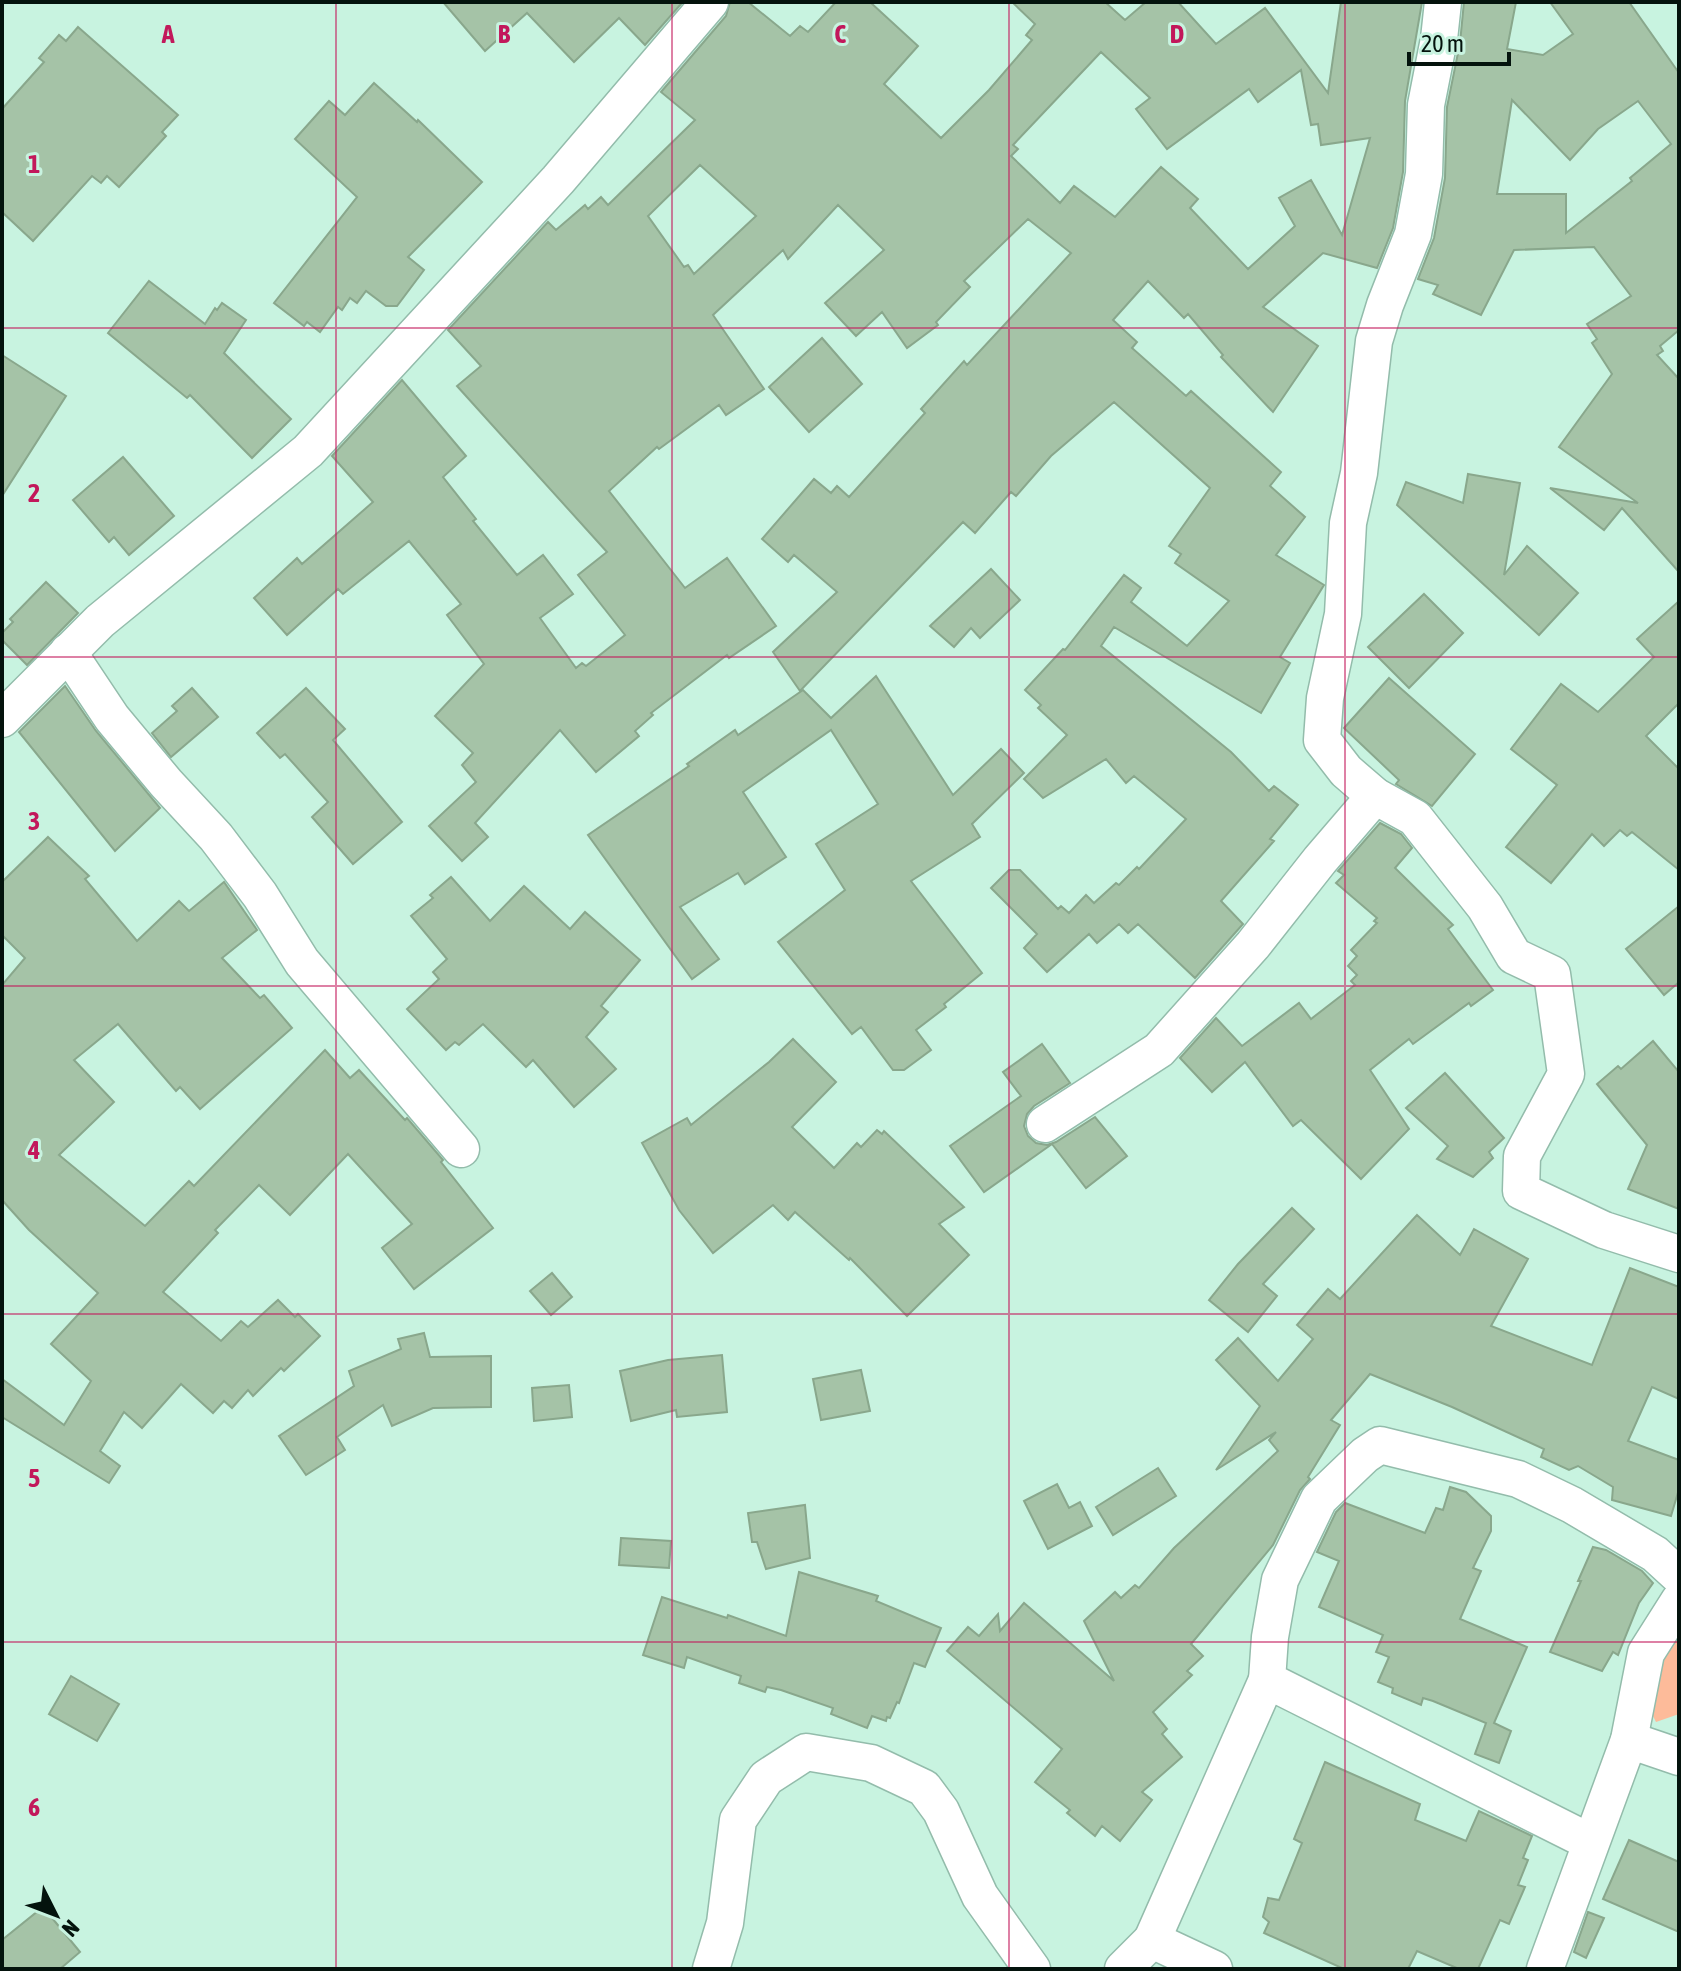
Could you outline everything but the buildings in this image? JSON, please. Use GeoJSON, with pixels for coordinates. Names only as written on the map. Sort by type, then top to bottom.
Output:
{"type":"FeatureCollection","features":[{"type":"Feature","properties":{"kind":"street"},"geometry":{"type":"LineString","coordinates":[[2,719],[123,602],[308,451],[558,180],[710,2]]}},
{"type":"Feature","properties":{"kind":"street"},"geometry":{"type":"LineString","coordinates":[[1443,2],[1426,105],[1424,174],[1413,234],[1374,341],[1359,473],[1348,523],[1343,614],[1325,698],[1322,740],[1346,771],[1375,796],[1415,818],[1485,907],[1514,956],[1552,974],[1566,1074],[1522,1156],[1521,1191],[1604,1230],[1679,1254]]}},
{"type":"Feature","properties":{"kind":"street"},"geometry":{"type":"LineString","coordinates":[[68,652],[112,718],[216,837],[260,895],[302,962],[461,1149]]}},
{"type":"Feature","properties":{"kind":"street"},"geometry":{"type":"LineString","coordinates":[[1320,860],[1346,771]]}},
{"type":"Feature","properties":{"kind":"street"},"geometry":{"type":"LineString","coordinates":[[1045,1124],[1159,1050],[1253,945],[1375,796]]}},
{"type":"Feature","properties":{"kind":"street"},"geometry":{"type":"LineString","coordinates":[[1123,1969],[1152,1940],[1267,1680],[1270,1637],[1280,1580],[1319,1499],[1365,1455],[1380,1445],[1518,1479],[1572,1505],[1655,1554],[1679,1576]]}},
{"type":"Feature","properties":{"kind":"street"},"geometry":{"type":"LineString","coordinates":[[1545,1969],[1629,1740],[1646,1653],[1679,1601]]}},
{"type":"Feature","properties":{"kind":"street"},"geometry":{"type":"LineString","coordinates":[[1267,1680],[1590,1842]]}},
{"type":"Feature","properties":{"kind":"street"},"geometry":{"type":"LineString","coordinates":[[1629,1740],[1679,1757]]}},
{"type":"Feature","properties":{"kind":"street"},"geometry":{"type":"LineString","coordinates":[[711,1969],[725,1923],[738,1820],[766,1778],[806,1752],[871,1763],[924,1788],[941,1811],[980,1896],[1032,1969]]}},
{"type":"Feature","properties":{"kind":"street"},"geometry":{"type":"LineString","coordinates":[[1152,1940],[1214,1969]]}},
{"type":"Feature","properties":{"kind":"shaded area"},"geometry":{"type":"Polygon","coordinates":[[[1679,1632],[1679,1714],[1656,1722],[1642,1694],[1679,1632]]]}}]}
